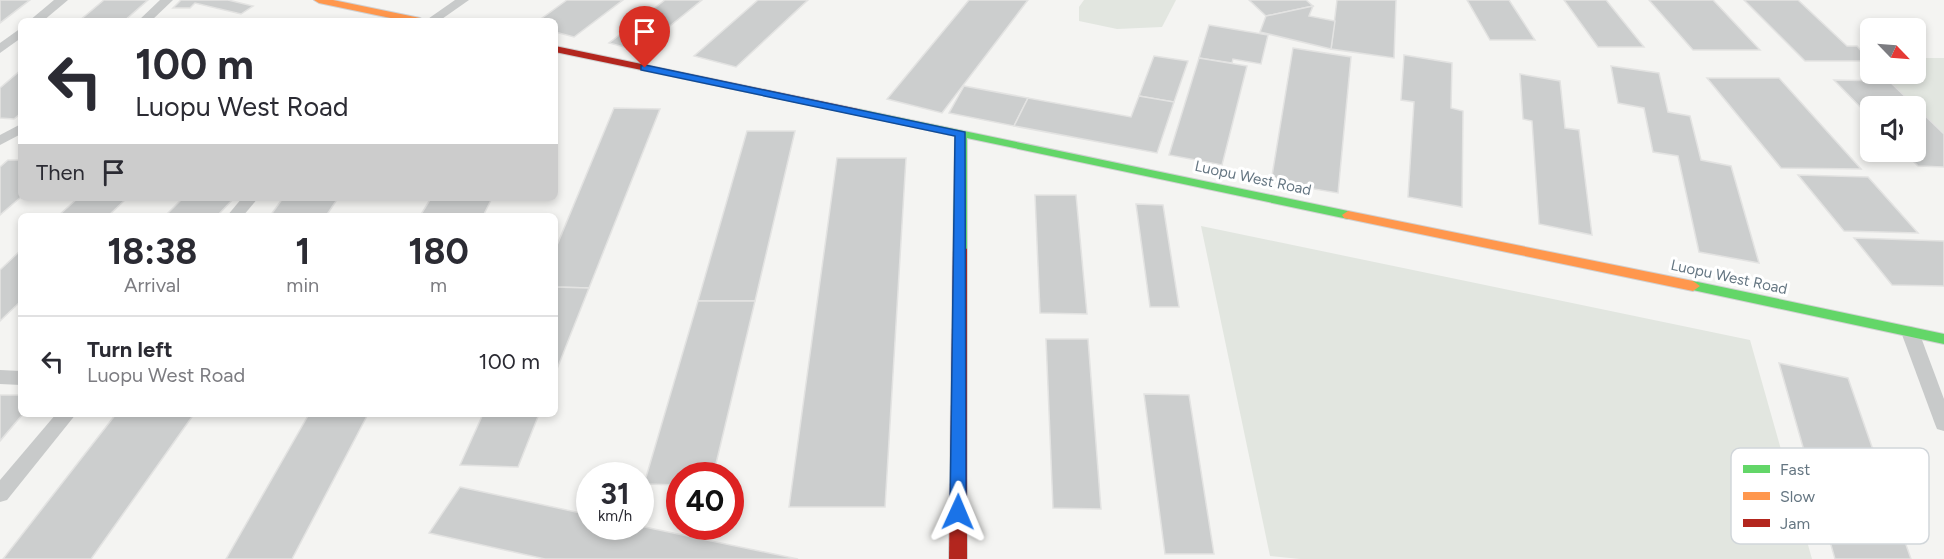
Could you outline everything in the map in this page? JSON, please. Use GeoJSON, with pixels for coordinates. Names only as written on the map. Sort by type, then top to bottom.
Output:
{"type":"FeatureCollection","features":[{"type":"Feature","properties":{"kind":"street"},"geometry":{"type":"LineString","coordinates":[[319,0],[398,18]]}},
{"type":"Feature","properties":{"kind":"street","name":"Luopu West Road"},"geometry":{"type":"LineString","coordinates":[[558,50],[1944,339]]}},
{"type":"Feature","properties":{"kind":"street"},"geometry":{"type":"LineString","coordinates":[[957,559],[961,134]]}},
{"type":"Feature","properties":{"kind":"lane"},"geometry":{"type":"LineString","coordinates":[[39,18],[62,0]]}},
{"type":"Feature","properties":{"kind":"lane"},"geometry":{"type":"LineString","coordinates":[[147,18],[167,0]]}},
{"type":"Feature","properties":{"kind":"lane"},"geometry":{"type":"LineString","coordinates":[[435,18],[463,0]]}},
{"type":"Feature","properties":{"kind":"lane"},"geometry":{"type":"LineString","coordinates":[[0,49],[18,34]]}},
{"type":"Feature","properties":{"kind":"lane"},"geometry":{"type":"LineString","coordinates":[[0,141],[18,130]]}},
{"type":"Feature","properties":{"kind":"lane"},"geometry":{"type":"LineString","coordinates":[[238,213],[248,201]]}},
{"type":"Feature","properties":{"kind":"lane"},"geometry":{"type":"LineString","coordinates":[[1910,332],[1944,424]]}},
{"type":"Feature","properties":{"kind":"lane"},"geometry":{"type":"LineString","coordinates":[[0,377],[18,378]]}},
{"type":"Feature","properties":{"kind":"lane"},"geometry":{"type":"LineString","coordinates":[[0,494],[64,417]]}},
{"type":"Feature","properties":{"kind":"shaded area"},"geometry":{"type":"Polygon","coordinates":[[[1084,0],[1176,0],[1162,27],[1117,29],[1079,21],[1079,7],[1084,0]]]}},
{"type":"Feature","properties":{"kind":"shaded area"},"geometry":{"type":"Polygon","coordinates":[[[1926,58],[1944,58],[1944,134],[1926,117],[1926,96],[1905,96],[1892,84],[1926,84],[1926,58]]]}},
{"type":"Feature","properties":{"kind":"shaded area"},"geometry":{"type":"Polygon","coordinates":[[[1201,226],[1750,340],[1781,448],[1731,448],[1731,544],[1808,544],[1812,559],[1300,559],[1270,556],[1201,226]]]}},
{"type":"Feature","properties":{"kind":"building"},"geometry":{"type":"Polygon","coordinates":[[[0,0],[30,0],[0,23],[0,0]]]}},
{"type":"Feature","properties":{"kind":"building"},"geometry":{"type":"Polygon","coordinates":[[[104,0],[148,0],[127,18],[83,18],[104,0]]]}},
{"type":"Feature","properties":{"kind":"building"},"geometry":{"type":"Polygon","coordinates":[[[181,0],[228,0],[253,6],[241,14],[195,3],[190,8],[173,8],[181,0]]]}},
{"type":"Feature","properties":{"kind":"building"},"geometry":{"type":"Polygon","coordinates":[[[567,0],[623,0],[574,37],[558,33],[558,18],[542,18],[567,0]]]}},
{"type":"Feature","properties":{"kind":"building"},"geometry":{"type":"Polygon","coordinates":[[[665,0],[702,0],[639,51],[609,43],[665,0]]]}},
{"type":"Feature","properties":{"kind":"building"},"geometry":{"type":"Polygon","coordinates":[[[758,0],[808,0],[736,67],[694,56],[758,0]]]}},
{"type":"Feature","properties":{"kind":"building"},"geometry":{"type":"Polygon","coordinates":[[[969,0],[1028,0],[942,113],[887,99],[969,0]]]}},
{"type":"Feature","properties":{"kind":"building"},"geometry":{"type":"Polygon","coordinates":[[[1249,0],[1306,0],[1313,6],[1266,16],[1249,0]]]}},
{"type":"Feature","properties":{"kind":"building"},"geometry":{"type":"Polygon","coordinates":[[[1337,0],[1396,0],[1394,58],[1331,49],[1337,0]]]}},
{"type":"Feature","properties":{"kind":"building"},"geometry":{"type":"Polygon","coordinates":[[[1467,0],[1509,0],[1535,40],[1490,40],[1467,0]]]}},
{"type":"Feature","properties":{"kind":"building"},"geometry":{"type":"Polygon","coordinates":[[[1564,0],[1606,0],[1644,47],[1598,47],[1564,0]]]}},
{"type":"Feature","properties":{"kind":"building"},"geometry":{"type":"Polygon","coordinates":[[[1649,0],[1713,0],[1760,50],[1693,50],[1649,0]]]}},
{"type":"Feature","properties":{"kind":"building"},"geometry":{"type":"Polygon","coordinates":[[[1744,0],[1798,0],[1847,46],[1857,46],[1860,49],[1860,61],[1805,61],[1744,0]]]}},
{"type":"Feature","properties":{"kind":"building"},"geometry":{"type":"Polygon","coordinates":[[[1313,6],[1309,16],[1335,21],[1331,49],[1260,32],[1266,16],[1313,6]]]}},
{"type":"Feature","properties":{"kind":"building"},"geometry":{"type":"Polygon","coordinates":[[[1209,25],[1268,35],[1261,64],[1233,59],[1232,63],[1199,58],[1209,25]]]}},
{"type":"Feature","properties":{"kind":"building"},"geometry":{"type":"Polygon","coordinates":[[[1293,48],[1351,57],[1338,193],[1271,182],[1293,48]]]}},
{"type":"Feature","properties":{"kind":"building"},"geometry":{"type":"Polygon","coordinates":[[[1404,55],[1452,63],[1451,108],[1463,111],[1462,207],[1408,197],[1414,102],[1401,100],[1404,55]]]}},
{"type":"Feature","properties":{"kind":"building"},"geometry":{"type":"Polygon","coordinates":[[[1154,56],[1188,61],[1174,102],[1139,96],[1154,56]]]}},
{"type":"Feature","properties":{"kind":"building"},"geometry":{"type":"Polygon","coordinates":[[[1199,58],[1247,66],[1222,165],[1169,155],[1199,58]]]}},
{"type":"Feature","properties":{"kind":"building"},"geometry":{"type":"Polygon","coordinates":[[[1611,66],[1659,73],[1668,112],[1690,116],[1701,160],[1731,166],[1759,263],[1699,252],[1678,156],[1653,152],[1644,108],[1618,103],[1611,66]]]}},
{"type":"Feature","properties":{"kind":"building"},"geometry":{"type":"Polygon","coordinates":[[[18,73],[18,116],[14,119],[0,118],[0,88],[18,73]]]}},
{"type":"Feature","properties":{"kind":"building"},"geometry":{"type":"Polygon","coordinates":[[[1520,74],[1560,81],[1565,128],[1579,130],[1592,235],[1539,224],[1532,121],[1523,119],[1520,74]]]}},
{"type":"Feature","properties":{"kind":"building"},"geometry":{"type":"Polygon","coordinates":[[[1707,78],[1779,78],[1861,169],[1781,168],[1707,78]]]}},
{"type":"Feature","properties":{"kind":"building"},"geometry":{"type":"Polygon","coordinates":[[[1834,80],[1860,80],[1860,84],[1892,84],[1905,96],[1860,96],[1860,107],[1834,80]]]}},
{"type":"Feature","properties":{"kind":"building"},"geometry":{"type":"Polygon","coordinates":[[[964,86],[1028,98],[1014,126],[949,113],[964,86]]]}},
{"type":"Feature","properties":{"kind":"building"},"geometry":{"type":"Polygon","coordinates":[[[1139,96],[1174,102],[1157,153],[1014,126],[1028,98],[1131,117],[1139,96]]]}},
{"type":"Feature","properties":{"kind":"building"},"geometry":{"type":"Polygon","coordinates":[[[614,108],[660,109],[589,288],[558,287],[558,243],[614,108]]]}},
{"type":"Feature","properties":{"kind":"building"},"geometry":{"type":"Polygon","coordinates":[[[1926,117],[1944,134],[1944,167],[1918,166],[1914,162],[1926,162],[1926,117]]]}},
{"type":"Feature","properties":{"kind":"building"},"geometry":{"type":"Polygon","coordinates":[[[747,131],[795,131],[755,301],[698,301],[747,131]]]}},
{"type":"Feature","properties":{"kind":"building"},"geometry":{"type":"Polygon","coordinates":[[[837,158],[906,158],[885,507],[789,507],[837,158]]]}},
{"type":"Feature","properties":{"kind":"building"},"geometry":{"type":"Polygon","coordinates":[[[8,160],[18,160],[18,200],[0,215],[0,167],[8,160]]]}},
{"type":"Feature","properties":{"kind":"building"},"geometry":{"type":"Polygon","coordinates":[[[1798,175],[1868,177],[1918,233],[1844,231],[1798,175]]]}},
{"type":"Feature","properties":{"kind":"building"},"geometry":{"type":"Polygon","coordinates":[[[1035,195],[1076,195],[1087,314],[1040,313],[1035,195]]]}},
{"type":"Feature","properties":{"kind":"building"},"geometry":{"type":"Polygon","coordinates":[[[75,201],[124,201],[111,213],[61,213],[75,201]]]}},
{"type":"Feature","properties":{"kind":"building"},"geometry":{"type":"Polygon","coordinates":[[[180,201],[231,201],[220,213],[168,213],[180,201]]]}},
{"type":"Feature","properties":{"kind":"building"},"geometry":{"type":"Polygon","coordinates":[[[281,201],[336,201],[328,213],[272,213],[281,201]]]}},
{"type":"Feature","properties":{"kind":"building"},"geometry":{"type":"Polygon","coordinates":[[[429,201],[490,201],[484,213],[422,213],[429,201]]]}},
{"type":"Feature","properties":{"kind":"building"},"geometry":{"type":"Polygon","coordinates":[[[1136,204],[1163,205],[1179,307],[1150,307],[1136,204]]]}},
{"type":"Feature","properties":{"kind":"building"},"geometry":{"type":"Polygon","coordinates":[[[1854,238],[1944,241],[1944,286],[1892,285],[1854,238]]]}},
{"type":"Feature","properties":{"kind":"building"},"geometry":{"type":"Polygon","coordinates":[[[18,253],[18,304],[0,321],[0,270],[18,253]]]}},
{"type":"Feature","properties":{"kind":"building"},"geometry":{"type":"Polygon","coordinates":[[[558,287],[589,288],[558,366],[558,287]]]}},
{"type":"Feature","properties":{"kind":"building"},"geometry":{"type":"Polygon","coordinates":[[[698,301],[755,301],[716,462],[666,462],[666,485],[654,484],[654,462],[650,462],[698,301]]]}},
{"type":"Feature","properties":{"kind":"building"},"geometry":{"type":"Polygon","coordinates":[[[1046,339],[1088,339],[1101,509],[1053,508],[1046,339]]]}},
{"type":"Feature","properties":{"kind":"building"},"geometry":{"type":"Polygon","coordinates":[[[1779,363],[1848,378],[1872,448],[1803,448],[1779,363]]]}},
{"type":"Feature","properties":{"kind":"building"},"geometry":{"type":"Polygon","coordinates":[[[1144,394],[1189,395],[1214,554],[1165,554],[1144,394]]]}},
{"type":"Feature","properties":{"kind":"building"},"geometry":{"type":"Polygon","coordinates":[[[0,395],[18,395],[18,417],[20,417],[0,441],[0,395]]]}},
{"type":"Feature","properties":{"kind":"building"},"geometry":{"type":"Polygon","coordinates":[[[114,417],[192,417],[91,559],[3,559],[114,417]]]}},
{"type":"Feature","properties":{"kind":"building"},"geometry":{"type":"Polygon","coordinates":[[[307,417],[366,417],[292,559],[226,559],[307,417]]]}},
{"type":"Feature","properties":{"kind":"building"},"geometry":{"type":"Polygon","coordinates":[[[482,417],[538,417],[518,467],[460,465],[482,417]]]}},
{"type":"Feature","properties":{"kind":"building"},"geometry":{"type":"Polygon","coordinates":[[[460,487],[576,512],[576,540],[654,540],[654,529],[666,531],[666,540],[707,540],[798,559],[545,559],[429,533],[460,487]]]}},
{"type":"Feature","properties":{"kind":"building"},"geometry":{"type":"Polygon","coordinates":[[[1831,544],[1906,544],[1911,559],[1835,559],[1831,544]]]}},
{"type":"Feature","properties":{"kind":"traffic: fast"},"geometry":{"type":"LineString","coordinates":[[858,112],[1348,215]]}},
{"type":"Feature","properties":{"kind":"traffic: fast"},"geometry":{"type":"LineString","coordinates":[[960,249],[961,134]]}},
{"type":"Feature","properties":{"kind":"traffic: fast"},"geometry":{"type":"LineString","coordinates":[[1693,286],[1944,339]]}},
{"type":"Feature","properties":{"kind":"traffic: slow"},"geometry":{"type":"LineString","coordinates":[[319,0],[406,18]]}},
{"type":"Feature","properties":{"kind":"traffic: slow"},"geometry":{"type":"LineString","coordinates":[[1348,215],[1693,286]]}},
{"type":"Feature","properties":{"kind":"traffic: jam"},"geometry":{"type":"LineString","coordinates":[[558,50],[858,112]]}},
{"type":"Feature","properties":{"kind":"traffic: jam"},"geometry":{"type":"LineString","coordinates":[[958,559],[960,249]]}},
{"type":"Feature","properties":{"kind":"route"},"geometry":{"type":"LineString","coordinates":[[645,68],[961,134],[958,512]]}}]}
